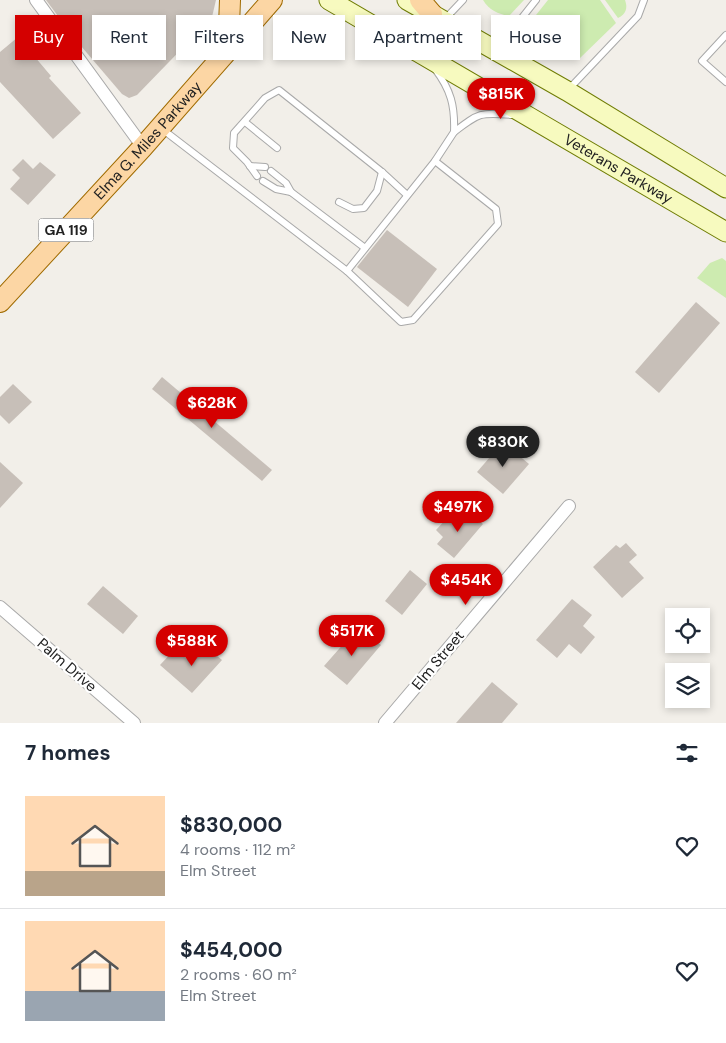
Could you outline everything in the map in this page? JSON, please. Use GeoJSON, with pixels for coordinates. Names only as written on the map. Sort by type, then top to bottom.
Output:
{"type":"FeatureCollection","features":[{"type":"Feature","properties":{"kind":"main road"},"geometry":{"type":"LineString","coordinates":[[230,0],[230,15]]}},
{"type":"Feature","properties":{"kind":"main road","name":"Elma G. Miles Parkway"},"geometry":{"type":"LineString","coordinates":[[259,15],[272,0]]}},
{"type":"Feature","properties":{"kind":"main road","name":"Veterans Parkway"},"geometry":{"type":"LineString","coordinates":[[330,0],[355,15]]}},
{"type":"Feature","properties":{"kind":"main road"},"geometry":{"type":"LineString","coordinates":[[408,0],[491,46]]}},
{"type":"Feature","properties":{"kind":"main road","name":"Elma G. Miles Parkway"},"geometry":{"type":"LineString","coordinates":[[0,302],[144,147],[219,60]]}},
{"type":"Feature","properties":{"kind":"main road","name":"Veterans Parkway"},"geometry":{"type":"LineString","coordinates":[[431,60],[578,144],[726,232]]}},
{"type":"Feature","properties":{"kind":"main road"},"geometry":{"type":"LineString","coordinates":[[514,60],[726,188]]}},
{"type":"Feature","properties":{"kind":"street"},"geometry":{"type":"LineString","coordinates":[[36,0],[144,147]]}},
{"type":"Feature","properties":{"kind":"street","name":"Elm Street"},"geometry":{"type":"LineString","coordinates":[[385,723],[569,506]]}},
{"type":"Feature","properties":{"kind":"street","name":"Palm Drive"},"geometry":{"type":"LineString","coordinates":[[0,606],[134,723]]}},
{"type":"Feature","properties":{"kind":"lane"},"geometry":{"type":"LineString","coordinates":[[432,12],[463,0]]}},
{"type":"Feature","properties":{"kind":"lane"},"geometry":{"type":"LineString","coordinates":[[524,15],[536,0]]}},
{"type":"Feature","properties":{"kind":"lane"},"geometry":{"type":"LineString","coordinates":[[567,91],[638,16],[643,1]]}},
{"type":"Feature","properties":{"kind":"lane"},"geometry":{"type":"LineString","coordinates":[[726,35],[702,61],[726,82]]}},
{"type":"Feature","properties":{"kind":"lane"},"geometry":{"type":"LineString","coordinates":[[427,60],[436,70],[449,90],[455,111],[454,132]]}},
{"type":"Feature","properties":{"kind":"lane"},"geometry":{"type":"LineString","coordinates":[[257,176],[233,148],[234,134],[265,98],[279,90],[382,172],[407,195]]}},
{"type":"Feature","properties":{"kind":"lane"},"geometry":{"type":"LineString","coordinates":[[347,271],[435,161],[454,132],[476,116],[490,113],[528,117]]}},
{"type":"Feature","properties":{"kind":"lane"},"geometry":{"type":"LineString","coordinates":[[245,122],[277,148]]}},
{"type":"Feature","properties":{"kind":"lane"},"geometry":{"type":"LineString","coordinates":[[160,128],[347,271],[401,322],[413,320],[498,224],[496,209],[435,161]]}},
{"type":"Feature","properties":{"kind":"lane"},"geometry":{"type":"LineString","coordinates":[[250,166],[265,167]]}},
{"type":"Feature","properties":{"kind":"lane"},"geometry":{"type":"LineString","coordinates":[[271,171],[286,183],[291,192],[364,248]]}},
{"type":"Feature","properties":{"kind":"lane"},"geometry":{"type":"LineString","coordinates":[[339,202],[353,210],[364,208],[377,191],[382,172]]}},
{"type":"Feature","properties":{"kind":"lane"},"geometry":{"type":"LineString","coordinates":[[263,181],[276,189],[291,192]]}},
{"type":"Feature","properties":{"kind":"green space"},"geometry":{"type":"Polygon","coordinates":[[[483,0],[524,0],[510,15],[501,14],[488,6],[483,0]]]}},
{"type":"Feature","properties":{"kind":"green space"},"geometry":{"type":"Polygon","coordinates":[[[548,0],[600,0],[616,23],[580,58],[580,15],[536,15],[548,0]]]}},
{"type":"Feature","properties":{"kind":"green space"},"geometry":{"type":"Polygon","coordinates":[[[605,0],[625,0],[625,13],[618,18],[605,0]]]}},
{"type":"Feature","properties":{"kind":"green space"},"geometry":{"type":"Polygon","coordinates":[[[722,258],[726,261],[726,298],[697,278],[710,263],[722,258]]]}},
{"type":"Feature","properties":{"kind":"building"},"geometry":{"type":"Polygon","coordinates":[[[46,0],[216,0],[212,15],[176,15],[176,54],[137,95],[129,98],[122,94],[93,60],[166,60],[166,15],[92,15],[92,59],[82,47],[82,15],[57,15],[46,0]]]}},
{"type":"Feature","properties":{"kind":"building"},"geometry":{"type":"Polygon","coordinates":[[[15,40],[15,60],[37,60],[51,76],[49,78],[81,113],[53,139],[0,82],[0,52],[15,40]]]}},
{"type":"Feature","properties":{"kind":"building"},"geometry":{"type":"Polygon","coordinates":[[[23,159],[33,169],[40,162],[56,175],[28,205],[10,189],[20,178],[12,170],[23,159]]]}},
{"type":"Feature","properties":{"kind":"building"},"geometry":{"type":"Polygon","coordinates":[[[387,230],[437,269],[408,307],[357,267],[387,230]]]}},
{"type":"Feature","properties":{"kind":"building"},"geometry":{"type":"Polygon","coordinates":[[[696,302],[720,323],[659,393],[635,372],[696,302]]]}},
{"type":"Feature","properties":{"kind":"building"},"geometry":{"type":"Polygon","coordinates":[[[162,377],[272,470],[262,481],[152,389],[162,377]]]}},
{"type":"Feature","properties":{"kind":"building"},"geometry":{"type":"Polygon","coordinates":[[[13,384],[32,402],[9,424],[0,415],[0,397],[13,384]]]}},
{"type":"Feature","properties":{"kind":"building"},"geometry":{"type":"Polygon","coordinates":[[[503,442],[529,464],[503,494],[477,472],[503,442]]]}},
{"type":"Feature","properties":{"kind":"building"},"geometry":{"type":"Polygon","coordinates":[[[0,462],[23,483],[0,508],[0,462]]]}},
{"type":"Feature","properties":{"kind":"building"},"geometry":{"type":"Polygon","coordinates":[[[465,510],[483,524],[454,558],[437,544],[443,537],[436,530],[449,516],[455,521],[465,510]]]}},
{"type":"Feature","properties":{"kind":"building"},"geometry":{"type":"Polygon","coordinates":[[[626,543],[637,555],[629,562],[644,578],[622,598],[593,567],[616,545],[620,548],[626,543]]]}},
{"type":"Feature","properties":{"kind":"building"},"geometry":{"type":"Polygon","coordinates":[[[410,570],[427,584],[402,615],[385,601],[410,570]]]}},
{"type":"Feature","properties":{"kind":"building"},"geometry":{"type":"Polygon","coordinates":[[[103,586],[138,616],[123,634],[87,604],[103,586]]]}},
{"type":"Feature","properties":{"kind":"building"},"geometry":{"type":"Polygon","coordinates":[[[572,599],[592,615],[583,626],[595,637],[581,654],[569,644],[557,658],[536,640],[572,599]]]}},
{"type":"Feature","properties":{"kind":"building"},"geometry":{"type":"Polygon","coordinates":[[[363,630],[381,645],[347,685],[324,666],[346,641],[351,645],[363,630]]]}},
{"type":"Feature","properties":{"kind":"building"},"geometry":{"type":"Polygon","coordinates":[[[203,644],[222,660],[192,693],[160,665],[175,649],[188,660],[203,644]]]}},
{"type":"Feature","properties":{"kind":"building"},"geometry":{"type":"Polygon","coordinates":[[[492,682],[518,704],[502,723],[456,723],[492,682]]]}}]}
